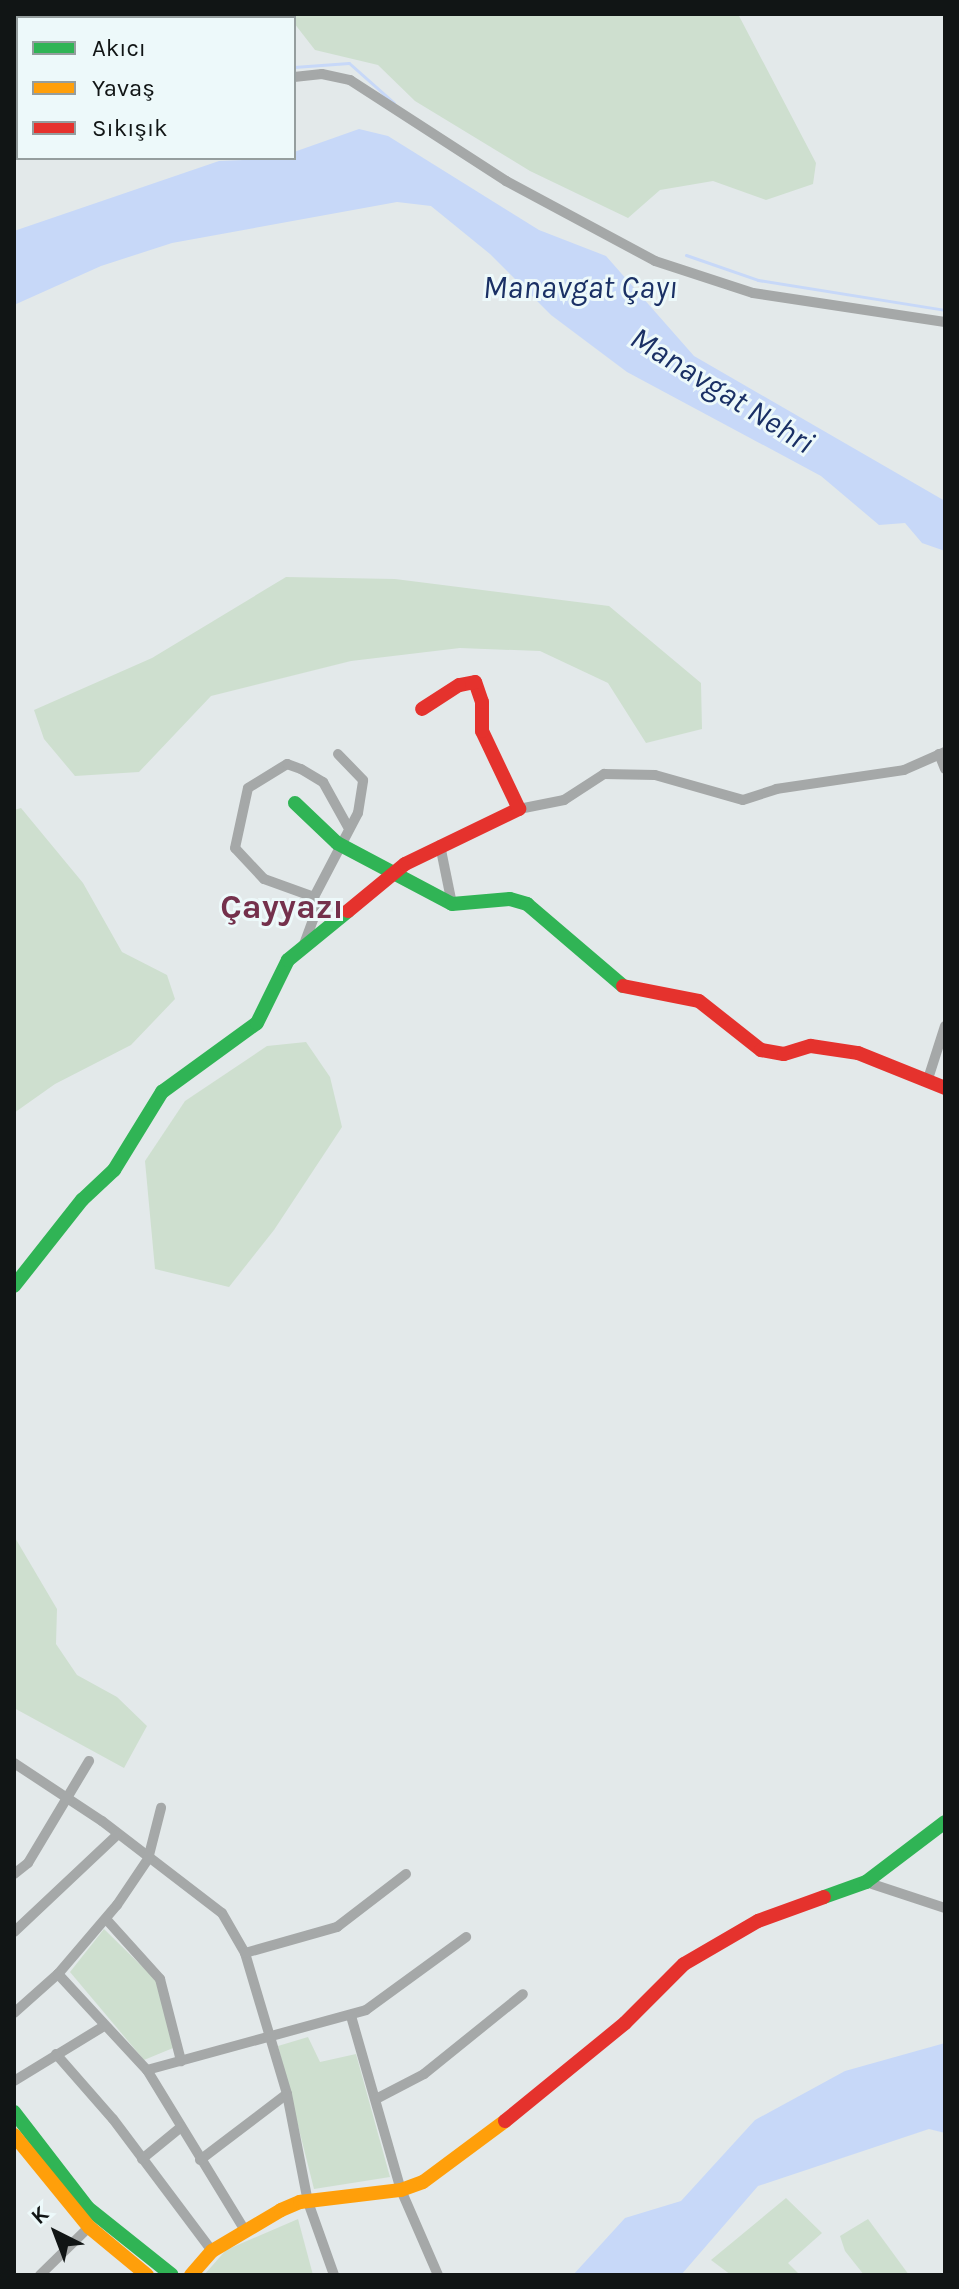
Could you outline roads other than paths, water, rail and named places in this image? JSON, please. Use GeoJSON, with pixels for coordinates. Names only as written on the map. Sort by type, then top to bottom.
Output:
{"type":"FeatureCollection","features":[{"type":"Feature","properties":{"kind":"street"},"geometry":{"type":"LineString","coordinates":[[296,77],[350,80],[506,181],[655,261],[753,293],[945,322]]}},
{"type":"Feature","properties":{"kind":"street"},"geometry":{"type":"LineString","coordinates":[[422,709],[459,685],[475,682],[482,702],[482,731],[519,809]]}},
{"type":"Feature","properties":{"kind":"street"},"geometry":{"type":"LineString","coordinates":[[14,1286],[114,1170],[162,1092],[257,1023],[288,960],[390,876],[440,845],[500,822],[519,809],[564,800],[604,774],[655,775],[743,800],[776,789],[904,770],[942,753],[945,769]]}},
{"type":"Feature","properties":{"kind":"street"},"geometry":{"type":"LineString","coordinates":[[302,949],[317,909],[314,897],[337,843],[358,813],[363,780],[338,754]]}},
{"type":"Feature","properties":{"kind":"street"},"geometry":{"type":"LineString","coordinates":[[314,897],[264,879],[235,848],[248,788],[287,764],[301,769],[323,782],[348,827]]}},
{"type":"Feature","properties":{"kind":"street"},"geometry":{"type":"LineString","coordinates":[[295,803],[337,843],[390,876],[452,904],[510,899],[527,904],[623,986],[699,1001],[761,1050],[784,1054],[811,1046],[858,1053],[945,1088]]}},
{"type":"Feature","properties":{"kind":"street"},"geometry":{"type":"LineString","coordinates":[[440,845],[452,904]]}},
{"type":"Feature","properties":{"kind":"street"},"geometry":{"type":"LineString","coordinates":[[927,1082],[945,1026]]}},
{"type":"Feature","properties":{"kind":"street"},"geometry":{"type":"LineString","coordinates":[[14,1874],[28,1863],[89,1761]]}},
{"type":"Feature","properties":{"kind":"street"},"geometry":{"type":"LineString","coordinates":[[14,1763],[67,1798],[222,1913],[245,1953],[267,2039],[287,2094],[308,2202],[334,2275]]}},
{"type":"Feature","properties":{"kind":"street"},"geometry":{"type":"LineString","coordinates":[[14,2013],[58,1974],[106,1919],[148,1859],[161,1808]]}},
{"type":"Feature","properties":{"kind":"street"},"geometry":{"type":"LineString","coordinates":[[191,2275],[212,2251],[244,2229],[308,2202],[401,2190],[471,2149],[625,2023],[684,1964],[758,1921],[866,1882],[945,1822]]}},
{"type":"Feature","properties":{"kind":"street"},"geometry":{"type":"LineString","coordinates":[[14,1932],[117,1835]]}},
{"type":"Feature","properties":{"kind":"street"},"geometry":{"type":"LineString","coordinates":[[245,1953],[337,1927],[406,1874]]}},
{"type":"Feature","properties":{"kind":"street"},"geometry":{"type":"LineString","coordinates":[[866,1882],[945,1908]]}},
{"type":"Feature","properties":{"kind":"street"},"geometry":{"type":"LineString","coordinates":[[106,1919],[160,1979],[181,2061]]}},
{"type":"Feature","properties":{"kind":"street"},"geometry":{"type":"LineString","coordinates":[[147,2070],[351,2016],[382,2001],[466,1937]]}},
{"type":"Feature","properties":{"kind":"street"},"geometry":{"type":"LineString","coordinates":[[58,1974],[147,2070],[244,2229]]}},
{"type":"Feature","properties":{"kind":"street"},"geometry":{"type":"LineString","coordinates":[[376,2099],[424,2074],[523,1994]]}},
{"type":"Feature","properties":{"kind":"street"},"geometry":{"type":"LineString","coordinates":[[351,2016],[401,2190],[438,2275]]}},
{"type":"Feature","properties":{"kind":"street"},"geometry":{"type":"LineString","coordinates":[[14,2081],[104,2026]]}},
{"type":"Feature","properties":{"kind":"street"},"geometry":{"type":"LineString","coordinates":[[56,2054],[212,2251]]}},
{"type":"Feature","properties":{"kind":"street"},"geometry":{"type":"LineString","coordinates":[[200,2160],[287,2094]]}},
{"type":"Feature","properties":{"kind":"street"},"geometry":{"type":"LineString","coordinates":[[14,2112],[88,2208],[172,2275]]}},
{"type":"Feature","properties":{"kind":"street"},"geometry":{"type":"LineString","coordinates":[[142,2159],[181,2127]]}},
{"type":"Feature","properties":{"kind":"street"},"geometry":{"type":"LineString","coordinates":[[14,2135],[89,2227],[147,2275]]}},
{"type":"Feature","properties":{"kind":"street"},"geometry":{"type":"LineString","coordinates":[[40,2275],[89,2227]]}},
{"type":"Feature","properties":{"kind":"water","name":"Manavgat Çayı"},"geometry":{"type":"Polygon","coordinates":[[[359,129],[388,136],[539,230],[606,256],[694,356],[945,501],[945,551],[922,543],[905,523],[879,525],[821,476],[627,372],[551,315],[490,254],[431,206],[397,202],[172,243],[101,266],[14,305],[14,231],[219,161],[296,160],[296,151],[359,129]]]}},
{"type":"Feature","properties":{"kind":"water"},"geometry":{"type":"Polygon","coordinates":[[[945,2043],[945,2133],[929,2129],[758,2186],[681,2275],[573,2275],[625,2218],[681,2201],[755,2120],[845,2071],[945,2043]]]}},
{"type":"Feature","properties":{"kind":"waterway"},"geometry":{"type":"LineString","coordinates":[[296,67],[349,63],[394,103]]}},
{"type":"Feature","properties":{"kind":"waterway"},"geometry":{"type":"LineString","coordinates":[[686,255],[758,280],[945,310]]}},
{"type":"Feature","properties":{"kind":"district","name":"Çayyazı"},"geometry":{"type":"Point","coordinates":[282,908]}},
{"type":"Feature","properties":{"kind":"water label","name":"Manavgat Nehri"},"geometry":{"type":"Point","coordinates":[722,391]}}]}
